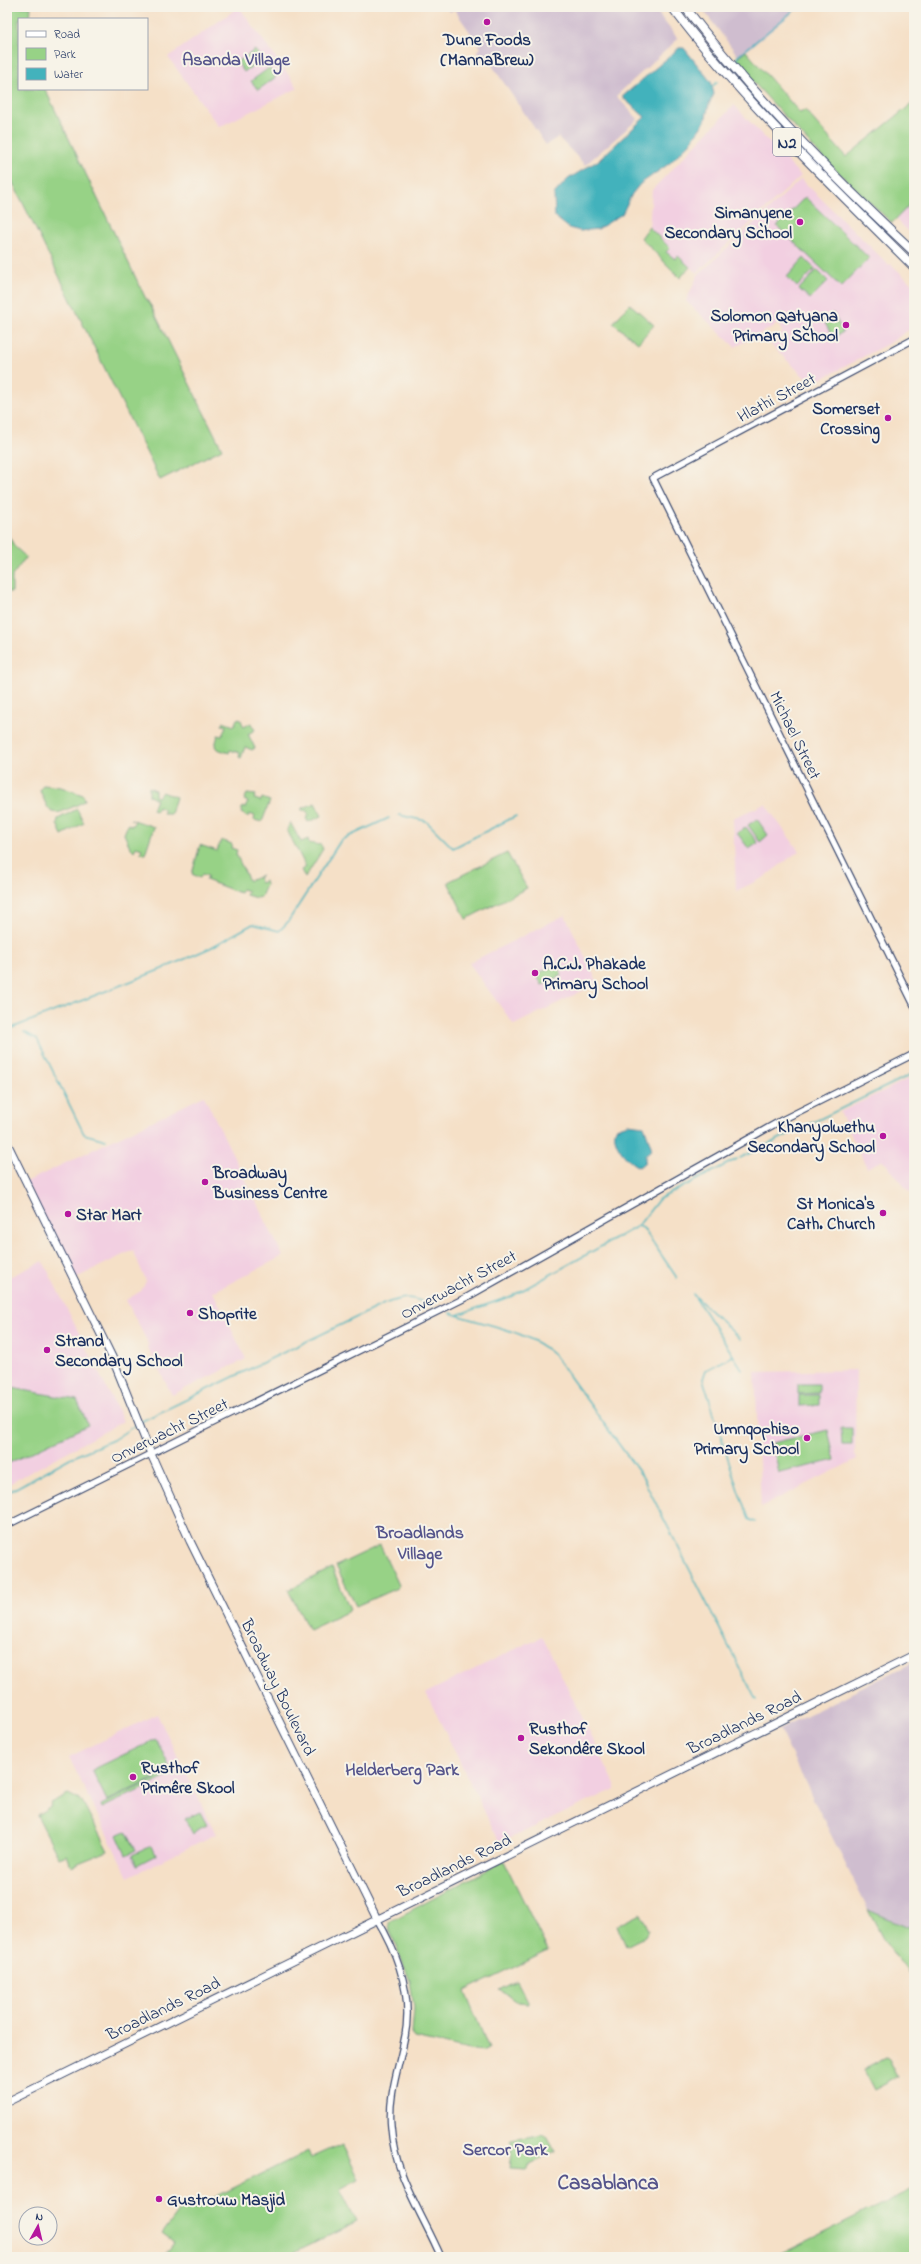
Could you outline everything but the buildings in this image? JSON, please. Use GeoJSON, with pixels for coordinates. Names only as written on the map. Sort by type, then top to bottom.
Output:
{"type":"FeatureCollection","features":[{"type":"Feature","properties":{"kind":"highway","name":"N2"},"geometry":{"type":"LineString","coordinates":[[672,7],[728,77],[786,141],[914,267]]}},
{"type":"Feature","properties":{"kind":"highway","name":"N2"},"geometry":{"type":"LineString","coordinates":[[685,7],[743,78],[799,139],[914,252]]}},
{"type":"Feature","properties":{"kind":"main road","name":"Broadway Boulevard"},"geometry":{"type":"LineString","coordinates":[[7,1143],[112,1357],[151,1454],[190,1541],[377,1920]]}},
{"type":"Feature","properties":{"kind":"main road","name":"Broadlands Road"},"geometry":{"type":"LineString","coordinates":[[7,2102],[914,1655]]}},
{"type":"Feature","properties":{"kind":"street","name":"Hlathi Street"},"geometry":{"type":"LineString","coordinates":[[653,478],[913,339]]}},
{"type":"Feature","properties":{"kind":"street","name":"Michael Street"},"geometry":{"type":"LineString","coordinates":[[653,478],[914,1005]]}},
{"type":"Feature","properties":{"kind":"street","name":"Onverwacht Street"},"geometry":{"type":"LineString","coordinates":[[7,1525],[469,1296],[782,1120],[914,1054]]}},
{"type":"Feature","properties":{"kind":"street","name":"Broadway Boulevard"},"geometry":{"type":"LineString","coordinates":[[377,1920],[398,1963],[407,2001],[406,2030],[391,2099],[390,2121],[393,2147],[400,2170],[441,2257]]}},
{"type":"Feature","properties":{"kind":"shaded area"},"geometry":{"type":"Polygon","coordinates":[[[239,7],[298,88],[219,127],[168,57],[239,7]]]}},
{"type":"Feature","properties":{"kind":"shaded area"},"geometry":{"type":"Polygon","coordinates":[[[446,7],[653,7],[678,39],[616,96],[638,119],[585,165],[558,137],[546,145],[485,55],[481,57],[477,51],[481,48],[454,9],[450,12],[446,7]]]}},
{"type":"Feature","properties":{"kind":"shaded area"},"geometry":{"type":"Polygon","coordinates":[[[701,7],[800,7],[739,57],[701,7]]]}},
{"type":"Feature","properties":{"kind":"shaded area"},"geometry":{"type":"Polygon","coordinates":[[[734,105],[801,176],[697,273],[690,267],[680,278],[641,238],[649,227],[652,190],[734,105]]]}},
{"type":"Feature","properties":{"kind":"shaded area","name":"Simanyene Secondary School"},"geometry":{"type":"Polygon","coordinates":[[[801,179],[889,265],[891,264],[914,286],[914,326],[893,341],[812,384],[767,341],[783,333],[778,324],[735,347],[686,301],[698,275],[801,179]]]}},
{"type":"Feature","properties":{"kind":"shaded area"},"geometry":{"type":"Polygon","coordinates":[[[914,200],[914,237],[896,219],[914,200]]]}},
{"type":"Feature","properties":{"kind":"shaded area"},"geometry":{"type":"Polygon","coordinates":[[[765,804],[799,851],[763,878],[736,891],[733,818],[765,804]]]}},
{"type":"Feature","properties":{"kind":"shaded area","name":"A.C.J. Phakade Primary School"},"geometry":{"type":"Polygon","coordinates":[[[565,915],[598,983],[514,1025],[469,963],[565,915]]]}},
{"type":"Feature","properties":{"kind":"shaded area","name":"Khanyolwethu Secondary School"},"geometry":{"type":"Polygon","coordinates":[[[914,1076],[914,1189],[909,1192],[883,1160],[867,1168],[840,1112],[914,1076]]]}},
{"type":"Feature","properties":{"kind":"shaded area"},"geometry":{"type":"Polygon","coordinates":[[[204,1096],[283,1256],[213,1292],[246,1359],[172,1395],[126,1300],[141,1291],[146,1281],[133,1250],[74,1279],[26,1182],[204,1096]]]}},
{"type":"Feature","properties":{"kind":"shaded area","name":"Strand Secondary School"},"geometry":{"type":"Polygon","coordinates":[[[43,1261],[123,1421],[7,1485],[7,1278],[43,1261]]]}},
{"type":"Feature","properties":{"kind":"shaded area","name":"Umnqophiso Primary School"},"geometry":{"type":"Polygon","coordinates":[[[856,1370],[855,1455],[857,1459],[761,1507],[755,1372],[856,1370]]]}},
{"type":"Feature","properties":{"kind":"shaded area","name":"Rusthof Sekondêre Skool"},"geometry":{"type":"Polygon","coordinates":[[[542,1636],[615,1784],[615,1789],[500,1843],[426,1693],[542,1636]]]}},
{"type":"Feature","properties":{"kind":"shaded area"},"geometry":{"type":"Polygon","coordinates":[[[914,1662],[914,1925],[909,1927],[868,1910],[779,1729],[914,1662]]]}},
{"type":"Feature","properties":{"kind":"shaded area","name":"Rusthof Primêre Skool"},"geometry":{"type":"Polygon","coordinates":[[[157,1714],[216,1834],[128,1877],[69,1757],[157,1714]]]}},
{"type":"Feature","properties":{"kind":"green space"},"geometry":{"type":"Polygon","coordinates":[[[7,7],[31,7],[30,18],[18,18],[18,90],[45,90],[145,297],[151,306],[222,449],[160,480],[7,171],[7,7]]]}},
{"type":"Feature","properties":{"kind":"green space"},"geometry":{"type":"Polygon","coordinates":[[[255,50],[262,59],[244,72],[237,62],[255,50]]]}},
{"type":"Feature","properties":{"kind":"green space"},"geometry":{"type":"Polygon","coordinates":[[[746,51],[800,113],[805,110],[846,157],[914,102],[914,200],[892,223],[822,157],[734,61],[746,51]]]}},
{"type":"Feature","properties":{"kind":"green space"},"geometry":{"type":"Polygon","coordinates":[[[269,68],[276,77],[258,90],[251,81],[269,68]]]}},
{"type":"Feature","properties":{"kind":"green space"},"geometry":{"type":"Polygon","coordinates":[[[805,197],[869,258],[841,287],[777,226],[805,197]]]}},
{"type":"Feature","properties":{"kind":"green space"},"geometry":{"type":"Polygon","coordinates":[[[649,227],[670,248],[666,252],[675,259],[678,256],[690,267],[680,278],[641,238],[649,227]]]}},
{"type":"Feature","properties":{"kind":"green space"},"geometry":{"type":"Polygon","coordinates":[[[804,258],[815,269],[797,287],[787,277],[804,258]]]}},
{"type":"Feature","properties":{"kind":"green space"},"geometry":{"type":"Polygon","coordinates":[[[817,270],[828,281],[810,299],[799,289],[817,270]]]}},
{"type":"Feature","properties":{"kind":"green space"},"geometry":{"type":"Polygon","coordinates":[[[630,304],[654,325],[638,343],[613,323],[630,304]]]}},
{"type":"Feature","properties":{"kind":"green space"},"geometry":{"type":"Polygon","coordinates":[[[833,313],[843,332],[833,338],[823,319],[833,313]]]}},
{"type":"Feature","properties":{"kind":"green space"},"geometry":{"type":"Polygon","coordinates":[[[7,533],[15,547],[26,557],[12,576],[12,592],[7,592],[7,533]]]}},
{"type":"Feature","properties":{"kind":"green space"},"geometry":{"type":"Polygon","coordinates":[[[240,718],[244,727],[251,723],[255,730],[248,734],[255,748],[252,750],[245,747],[241,758],[239,757],[240,753],[230,750],[229,753],[217,749],[215,746],[218,735],[222,736],[226,726],[222,725],[223,722],[234,726],[237,719],[240,718]]]}},
{"type":"Feature","properties":{"kind":"green space"},"geometry":{"type":"Polygon","coordinates":[[[43,785],[61,787],[83,795],[85,800],[61,812],[52,812],[47,806],[40,791],[43,785]]]}},
{"type":"Feature","properties":{"kind":"green space"},"geometry":{"type":"Polygon","coordinates":[[[149,787],[155,790],[155,796],[158,797],[162,792],[176,797],[171,814],[163,814],[164,810],[158,807],[156,811],[152,810],[156,799],[149,796],[149,787]]]}},
{"type":"Feature","properties":{"kind":"green space"},"geometry":{"type":"Polygon","coordinates":[[[247,794],[256,795],[254,799],[261,801],[262,798],[270,801],[262,822],[254,820],[255,816],[249,814],[248,817],[241,813],[242,807],[245,808],[248,802],[244,800],[247,794]]]}},
{"type":"Feature","properties":{"kind":"green space"},"geometry":{"type":"Polygon","coordinates":[[[315,803],[322,816],[308,822],[306,818],[309,816],[306,810],[303,811],[301,809],[315,803]]]}},
{"type":"Feature","properties":{"kind":"green space"},"geometry":{"type":"Polygon","coordinates":[[[77,809],[84,823],[62,835],[57,824],[58,819],[77,809]]]}},
{"type":"Feature","properties":{"kind":"green space"},"geometry":{"type":"Polygon","coordinates":[[[131,819],[154,827],[145,854],[141,853],[142,849],[136,847],[134,851],[130,847],[124,834],[128,824],[132,826],[135,821],[131,819]]]}},
{"type":"Feature","properties":{"kind":"green space"},"geometry":{"type":"Polygon","coordinates":[[[757,819],[768,835],[760,842],[748,825],[757,819]]]}},
{"type":"Feature","properties":{"kind":"green space"},"geometry":{"type":"Polygon","coordinates":[[[290,822],[301,842],[308,839],[309,843],[321,845],[323,849],[305,878],[301,870],[306,867],[287,830],[290,822]]]}},
{"type":"Feature","properties":{"kind":"green space"},"geometry":{"type":"Polygon","coordinates":[[[746,827],[758,843],[749,849],[737,833],[746,827]]]}},
{"type":"Feature","properties":{"kind":"green space"},"geometry":{"type":"Polygon","coordinates":[[[221,840],[232,844],[231,848],[237,850],[236,854],[249,881],[262,875],[258,878],[261,883],[265,881],[266,885],[261,897],[256,898],[246,895],[248,891],[242,889],[240,893],[206,880],[208,876],[202,874],[200,878],[192,874],[200,845],[217,851],[221,840]]]}},
{"type":"Feature","properties":{"kind":"green space"},"geometry":{"type":"Polygon","coordinates":[[[507,853],[527,888],[466,919],[448,882],[507,853]]]}},
{"type":"Feature","properties":{"kind":"green space"},"geometry":{"type":"Polygon","coordinates":[[[557,965],[562,975],[542,985],[536,974],[557,965]]]}},
{"type":"Feature","properties":{"kind":"green space"},"geometry":{"type":"Polygon","coordinates":[[[798,1384],[819,1384],[819,1393],[798,1394],[798,1384]]]}},
{"type":"Feature","properties":{"kind":"green space"},"geometry":{"type":"Polygon","coordinates":[[[7,1387],[77,1400],[88,1425],[7,1464],[7,1387]]]}},
{"type":"Feature","properties":{"kind":"green space"},"geometry":{"type":"Polygon","coordinates":[[[799,1395],[819,1395],[819,1405],[799,1406],[799,1395]]]}},
{"type":"Feature","properties":{"kind":"green space"},"geometry":{"type":"Polygon","coordinates":[[[841,1428],[852,1428],[852,1445],[842,1445],[841,1428]]]}},
{"type":"Feature","properties":{"kind":"green space"},"geometry":{"type":"Polygon","coordinates":[[[828,1430],[835,1460],[779,1473],[772,1443],[828,1430]]]}},
{"type":"Feature","properties":{"kind":"green space"},"geometry":{"type":"Polygon","coordinates":[[[380,1545],[399,1585],[397,1588],[356,1606],[336,1566],[380,1545]]]}},
{"type":"Feature","properties":{"kind":"green space"},"geometry":{"type":"Polygon","coordinates":[[[332,1568],[350,1609],[349,1611],[309,1630],[288,1590],[332,1568]]]}},
{"type":"Feature","properties":{"kind":"green space"},"geometry":{"type":"Polygon","coordinates":[[[156,1739],[171,1770],[107,1801],[92,1770],[156,1739]]]}},
{"type":"Feature","properties":{"kind":"green space"},"geometry":{"type":"Polygon","coordinates":[[[165,1774],[167,1777],[102,1808],[101,1805],[165,1774]]]}},
{"type":"Feature","properties":{"kind":"green space"},"geometry":{"type":"Polygon","coordinates":[[[68,1794],[82,1801],[108,1851],[71,1866],[67,1855],[59,1858],[37,1815],[51,1806],[50,1803],[68,1794]]]}},
{"type":"Feature","properties":{"kind":"green space"},"geometry":{"type":"Polygon","coordinates":[[[200,1812],[207,1825],[195,1831],[193,1834],[185,1819],[200,1812]]]}},
{"type":"Feature","properties":{"kind":"green space"},"geometry":{"type":"Polygon","coordinates":[[[126,1831],[136,1850],[126,1855],[117,1835],[126,1831]]]}},
{"type":"Feature","properties":{"kind":"green space"},"geometry":{"type":"Polygon","coordinates":[[[152,1846],[156,1855],[137,1865],[132,1855],[152,1846]]]}},
{"type":"Feature","properties":{"kind":"green space"},"geometry":{"type":"Polygon","coordinates":[[[504,1861],[548,1951],[465,1991],[489,2049],[483,2052],[474,2051],[415,2038],[412,2034],[414,2008],[410,1981],[390,1931],[389,1922],[504,1861]]]}},
{"type":"Feature","properties":{"kind":"green space"},"geometry":{"type":"Polygon","coordinates":[[[868,1910],[909,1927],[914,1925],[914,1980],[884,1941],[868,1910]]]}},
{"type":"Feature","properties":{"kind":"green space"},"geometry":{"type":"Polygon","coordinates":[[[641,1914],[649,1930],[646,1936],[626,1946],[617,1926],[641,1914]]]}},
{"type":"Feature","properties":{"kind":"green space"},"geometry":{"type":"Polygon","coordinates":[[[517,1981],[529,2004],[518,2003],[500,1990],[517,1981]]]}},
{"type":"Feature","properties":{"kind":"green space"},"geometry":{"type":"Polygon","coordinates":[[[886,2057],[889,2059],[898,2077],[874,2090],[863,2069],[886,2057]]]}},
{"type":"Feature","properties":{"kind":"green space"},"geometry":{"type":"Polygon","coordinates":[[[543,2134],[548,2137],[555,2152],[529,2164],[528,2170],[510,2169],[513,2144],[511,2140],[543,2134]]]}},
{"type":"Feature","properties":{"kind":"green space"},"geometry":{"type":"Polygon","coordinates":[[[342,2144],[359,2179],[340,2189],[357,2222],[286,2257],[163,2257],[174,2243],[162,2234],[186,2202],[193,2208],[308,2151],[311,2158],[342,2144]]]}},
{"type":"Feature","properties":{"kind":"green space"},"geometry":{"type":"Polygon","coordinates":[[[914,2188],[914,2257],[775,2257],[914,2188]]]}},
{"type":"Feature","properties":{"kind":"water"},"geometry":{"type":"Polygon","coordinates":[[[679,48],[684,48],[711,82],[714,94],[709,104],[705,121],[690,143],[670,163],[640,184],[632,194],[622,214],[598,229],[580,231],[569,228],[555,217],[554,194],[568,179],[599,160],[645,117],[622,97],[679,48]]]}},
{"type":"Feature","properties":{"kind":"water"},"geometry":{"type":"Polygon","coordinates":[[[628,1124],[644,1126],[652,1149],[645,1155],[645,1162],[639,1167],[625,1156],[617,1145],[615,1139],[616,1128],[628,1124]]]}},
{"type":"Feature","properties":{"kind":"waterway"},"geometry":{"type":"LineString","coordinates":[[739,65],[738,56],[798,7]]}},
{"type":"Feature","properties":{"kind":"waterway"},"geometry":{"type":"LineString","coordinates":[[712,87],[717,82]]}},
{"type":"Feature","properties":{"kind":"waterway"},"geometry":{"type":"LineString","coordinates":[[399,815],[426,821],[453,848],[516,816]]}},
{"type":"Feature","properties":{"kind":"waterway"},"geometry":{"type":"LineString","coordinates":[[7,1030],[162,969],[210,948],[253,924],[279,931],[287,923],[341,840],[389,818]]}},
{"type":"Feature","properties":{"kind":"waterway"},"geometry":{"type":"LineString","coordinates":[[24,1032],[37,1039],[84,1134],[106,1140]]}},
{"type":"Feature","properties":{"kind":"waterway"},"geometry":{"type":"LineString","coordinates":[[740,1158],[914,1073]]}},
{"type":"Feature","properties":{"kind":"waterway"},"geometry":{"type":"LineString","coordinates":[[638,1226],[659,1199],[737,1159]]}},
{"type":"Feature","properties":{"kind":"waterway"},"geometry":{"type":"LineString","coordinates":[[457,1315],[512,1296],[638,1226],[643,1228],[677,1278]]}},
{"type":"Feature","properties":{"kind":"waterway"},"geometry":{"type":"LineString","coordinates":[[693,1294],[742,1369]]}},
{"type":"Feature","properties":{"kind":"waterway"},"geometry":{"type":"LineString","coordinates":[[695,1296],[740,1339]]}},
{"type":"Feature","properties":{"kind":"waterway"},"geometry":{"type":"LineString","coordinates":[[140,1422],[384,1304],[403,1298],[408,1298],[419,1300],[432,1306]]}},
{"type":"Feature","properties":{"kind":"waterway"},"geometry":{"type":"LineString","coordinates":[[450,1313],[518,1334],[531,1340],[554,1355],[642,1476],[756,1700]]}},
{"type":"Feature","properties":{"kind":"waterway"},"geometry":{"type":"LineString","coordinates":[[733,1356],[706,1370],[703,1379],[738,1490],[749,1519],[755,1522]]}},
{"type":"Feature","properties":{"kind":"waterway"},"geometry":{"type":"LineString","coordinates":[[7,1493],[70,1458],[113,1440],[137,1424]]}},
{"type":"Feature","properties":{"kind":"place","name":"Dune Foods (MannaBrew)"},"geometry":{"type":"Point","coordinates":[487,22]}},
{"type":"Feature","properties":{"kind":"place","name":"Simanyene Secondary School"},"geometry":{"type":"Point","coordinates":[800,222]}},
{"type":"Feature","properties":{"kind":"place","name":"Solomon Qatyana Primary School"},"geometry":{"type":"Point","coordinates":[846,325]}},
{"type":"Feature","properties":{"kind":"place","name":"Somerset Crossing"},"geometry":{"type":"Point","coordinates":[888,418]}},
{"type":"Feature","properties":{"kind":"place","name":"A.C.J. Phakade Primary School"},"geometry":{"type":"Point","coordinates":[535,973]}},
{"type":"Feature","properties":{"kind":"place","name":"Khanyolwethu Secondary School"},"geometry":{"type":"Point","coordinates":[883,1136]}},
{"type":"Feature","properties":{"kind":"place","name":"Broadway Business Centre"},"geometry":{"type":"Point","coordinates":[205,1182]}},
{"type":"Feature","properties":{"kind":"place","name":"St Monica's Cath. Church"},"geometry":{"type":"Point","coordinates":[883,1213]}},
{"type":"Feature","properties":{"kind":"place","name":"Star Mart"},"geometry":{"type":"Point","coordinates":[68,1214]}},
{"type":"Feature","properties":{"kind":"place","name":"Shoprite"},"geometry":{"type":"Point","coordinates":[190,1313]}},
{"type":"Feature","properties":{"kind":"place","name":"Strand Secondary School"},"geometry":{"type":"Point","coordinates":[47,1350]}},
{"type":"Feature","properties":{"kind":"place","name":"Umnqophiso Primary School"},"geometry":{"type":"Point","coordinates":[807,1438]}},
{"type":"Feature","properties":{"kind":"place","name":"Rusthof Sekondêre Skool"},"geometry":{"type":"Point","coordinates":[521,1738]}},
{"type":"Feature","properties":{"kind":"place","name":"Rusthof Primêre Skool"},"geometry":{"type":"Point","coordinates":[133,1777]}},
{"type":"Feature","properties":{"kind":"place","name":"Gustrouw Masjid"},"geometry":{"type":"Point","coordinates":[159,2199]}},
{"type":"Feature","properties":{"kind":"district","name":"Asanda Village"},"geometry":{"type":"Point","coordinates":[236,59]}},
{"type":"Feature","properties":{"kind":"district","name":"Broadlands Village"},"geometry":{"type":"Point","coordinates":[420,1542]}},
{"type":"Feature","properties":{"kind":"district","name":"Helderberg Park"},"geometry":{"type":"Point","coordinates":[402,1769]}},
{"type":"Feature","properties":{"kind":"district","name":"Sercor Park"},"geometry":{"type":"Point","coordinates":[505,2149]}},
{"type":"Feature","properties":{"kind":"district","name":"Casablanca"},"geometry":{"type":"Point","coordinates":[608,2182]}}]}
